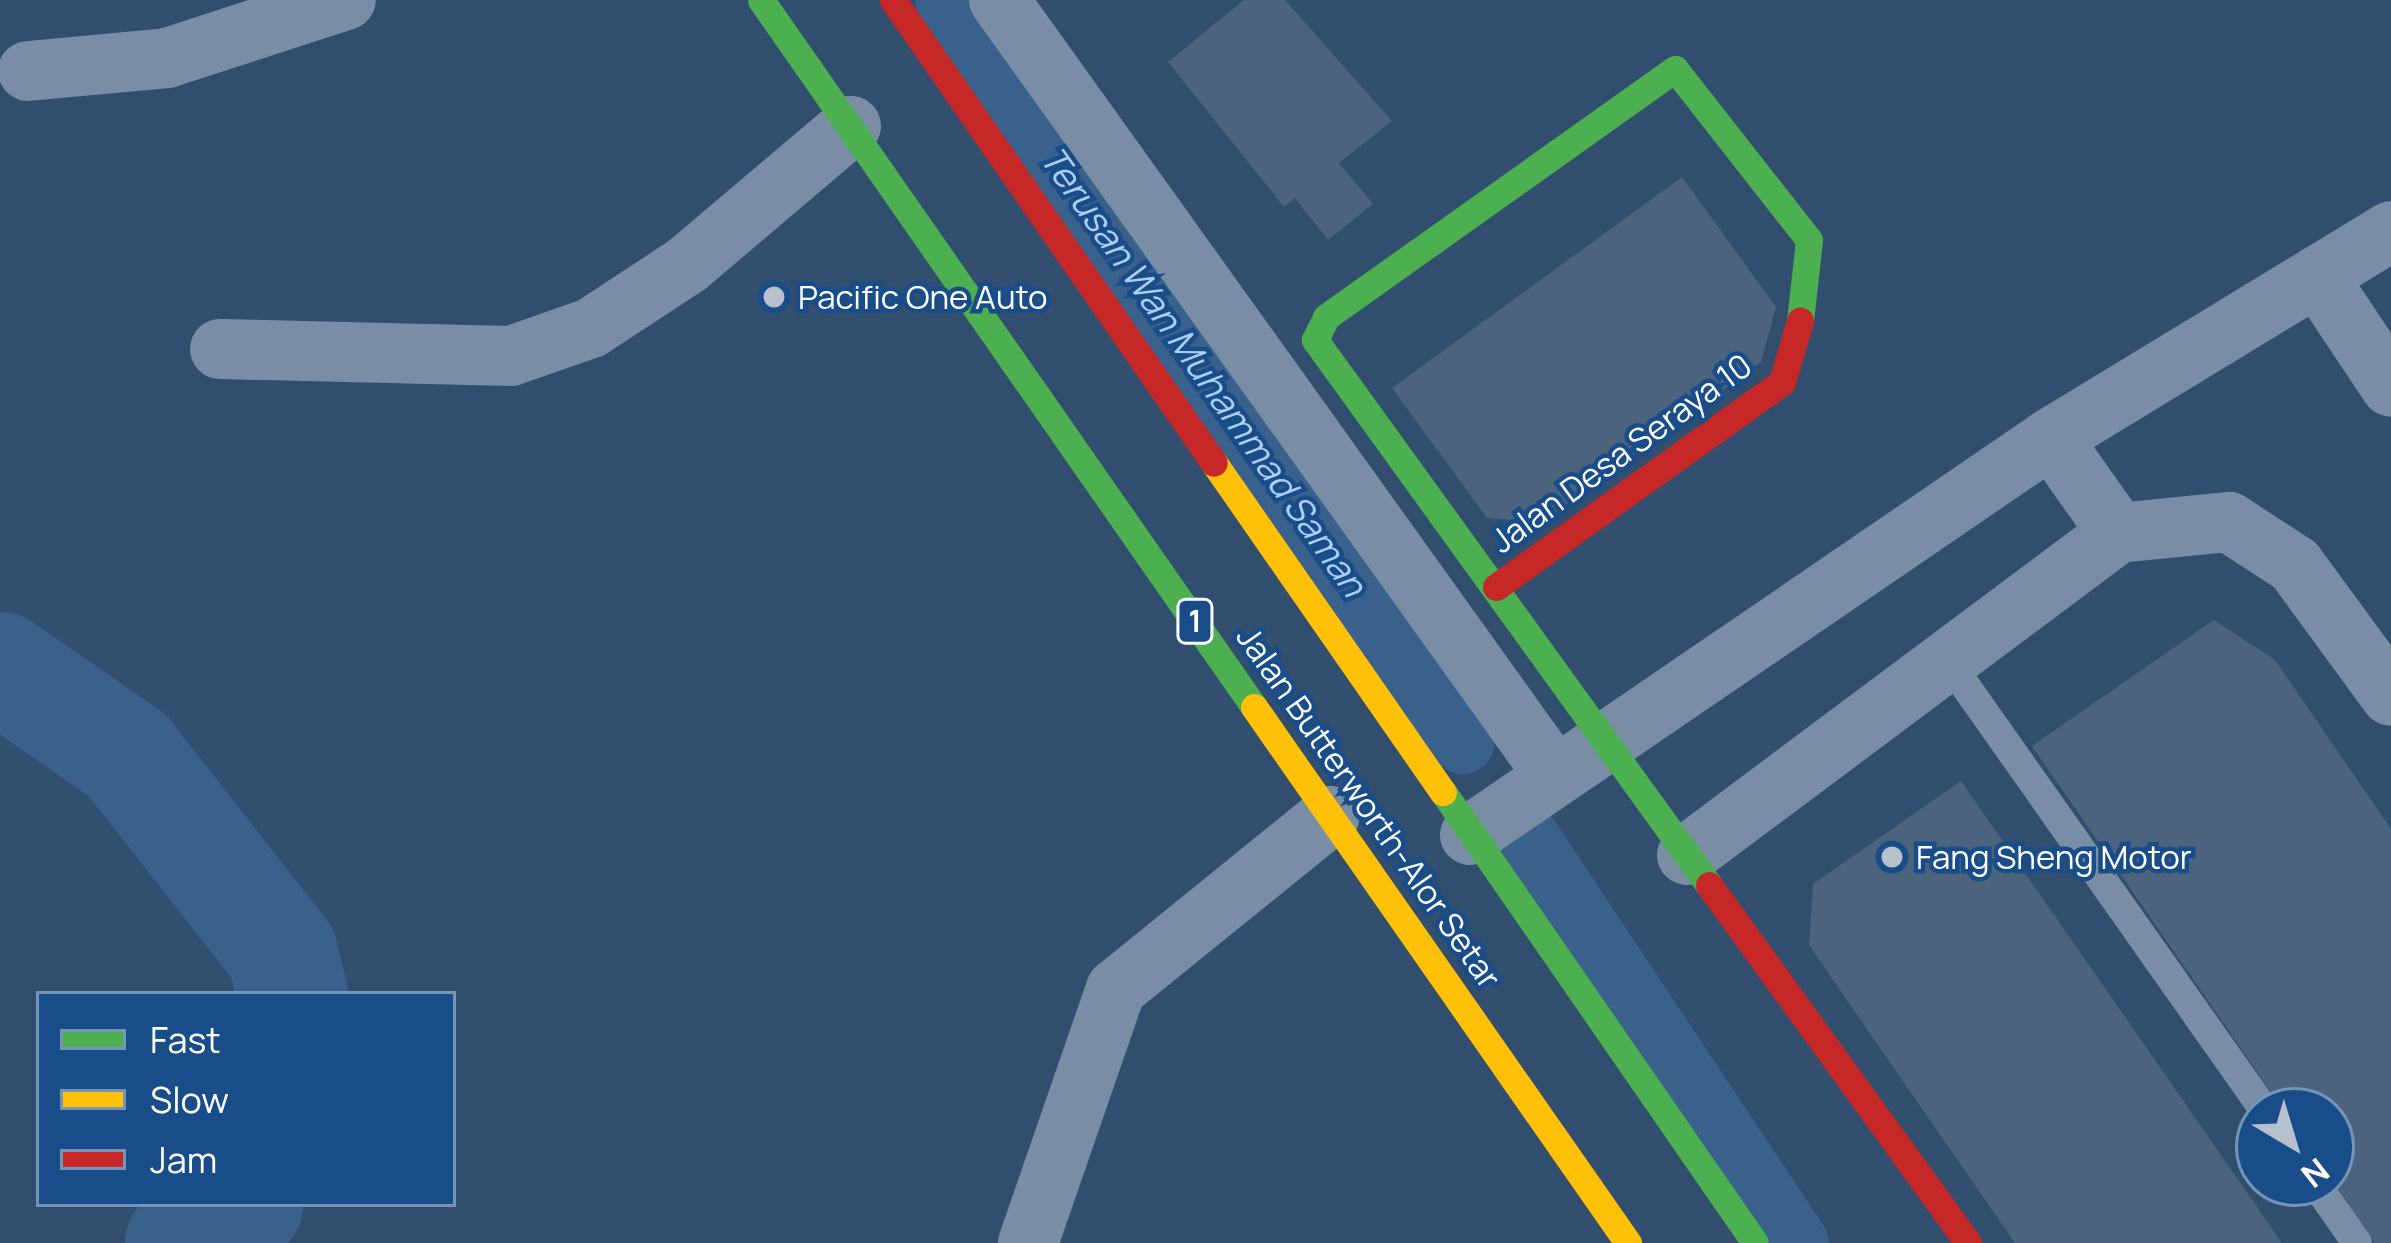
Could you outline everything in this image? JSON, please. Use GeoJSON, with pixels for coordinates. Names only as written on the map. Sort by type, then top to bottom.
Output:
{"type":"FeatureCollection","features":[{"type":"Feature","properties":{"kind":"main road","name":"Jalan Butterworth-Alor Setar"},"geometry":{"type":"LineString","coordinates":[[761,0],[1628,1243]]}},
{"type":"Feature","properties":{"kind":"main road","name":"Jalan Butterworth-Alor Setar"},"geometry":{"type":"LineString","coordinates":[[893,0],[1755,1243]]}},
{"type":"Feature","properties":{"kind":"main road","name":"Jalan Desa Seraya 10"},"geometry":{"type":"LineString","coordinates":[[1676,69],[1792,213],[1812,272],[1782,382],[1496,587],[1370,418],[1316,340],[1326,317],[1676,69]]}},
{"type":"Feature","properties":{"kind":"main road"},"geometry":{"type":"LineString","coordinates":[[1496,587],[1968,1243]]}},
{"type":"Feature","properties":{"kind":"street"},"geometry":{"type":"LineString","coordinates":[[28,71],[167,58],[346,0]]}},
{"type":"Feature","properties":{"kind":"street"},"geometry":{"type":"LineString","coordinates":[[999,0],[1553,773]]}},
{"type":"Feature","properties":{"kind":"street"},"geometry":{"type":"LineString","coordinates":[[220,349],[511,356],[591,328],[687,265],[851,126]]}},
{"type":"Feature","properties":{"kind":"street"},"geometry":{"type":"LineString","coordinates":[[1470,835],[1602,737],[2051,438],[2391,231]]}},
{"type":"Feature","properties":{"kind":"street"},"geometry":{"type":"LineString","coordinates":[[2318,276],[2391,387]]}},
{"type":"Feature","properties":{"kind":"street"},"geometry":{"type":"LineString","coordinates":[[1320,452],[1370,418]]}},
{"type":"Feature","properties":{"kind":"street"},"geometry":{"type":"LineString","coordinates":[[2051,438],[2118,533]]}},
{"type":"Feature","properties":{"kind":"street"},"geometry":{"type":"LineString","coordinates":[[1687,855],[1946,657],[2118,533],[2229,521],[2295,565],[2391,696]]}},
{"type":"Feature","properties":{"kind":"street"},"geometry":{"type":"LineString","coordinates":[[1028,1243],[1116,989],[1330,816]]}},
{"type":"Feature","properties":{"kind":"lane"},"geometry":{"type":"LineString","coordinates":[[1946,657],[2248,1087]]}},
{"type":"Feature","properties":{"kind":"lane"},"geometry":{"type":"LineString","coordinates":[[2332,1207],[2357,1243]]}},
{"type":"Feature","properties":{"kind":"building"},"geometry":{"type":"Polygon","coordinates":[[[1244,0],[1285,0],[1392,121],[1339,163],[1373,204],[1328,240],[1295,198],[1284,207],[1168,62],[1244,0]]]}},
{"type":"Feature","properties":{"kind":"building"},"geometry":{"type":"Polygon","coordinates":[[[1682,177],[1776,307],[1761,362],[1543,522],[1487,518],[1392,388],[1682,177]]]}},
{"type":"Feature","properties":{"kind":"building"},"geometry":{"type":"Polygon","coordinates":[[[2214,620],[2275,660],[2391,829],[2391,1243],[2374,1243],[2349,1207],[2355,1207],[2355,1087],[2267,1087],[2032,746],[2214,620]]]}},
{"type":"Feature","properties":{"kind":"building"},"geometry":{"type":"Polygon","coordinates":[[[1961,781],[2235,1175],[2235,1207],[2257,1207],[2282,1243],[2015,1243],[1809,945],[1813,884],[1961,781]]]}},
{"type":"Feature","properties":{"kind":"waterway","name":"Terusan Wan Muhammad Saman"},"geometry":{"type":"LineString","coordinates":[[946,0],[1462,742]]}},
{"type":"Feature","properties":{"kind":"waterway"},"geometry":{"type":"LineString","coordinates":[[0,667],[127,755],[282,953],[291,991]]}},
{"type":"Feature","properties":{"kind":"waterway","name":"Terusan Wan Muhammad Saman"},"geometry":{"type":"LineString","coordinates":[[1515,818],[1797,1243]]}},
{"type":"Feature","properties":{"kind":"waterway"},"geometry":{"type":"LineString","coordinates":[[180,1243],[242,1207]]}},
{"type":"Feature","properties":{"kind":"traffic: fast"},"geometry":{"type":"LineString","coordinates":[[761,0],[1254,707]]}},
{"type":"Feature","properties":{"kind":"traffic: fast"},"geometry":{"type":"LineString","coordinates":[[1709,885],[1315,340],[1326,317],[1675,69],[1809,240],[1800,321]]}},
{"type":"Feature","properties":{"kind":"traffic: fast"},"geometry":{"type":"LineString","coordinates":[[1443,792],[1755,1243]]}},
{"type":"Feature","properties":{"kind":"traffic: slow"},"geometry":{"type":"LineString","coordinates":[[1214,463],[1443,792]]}},
{"type":"Feature","properties":{"kind":"traffic: slow"},"geometry":{"type":"LineString","coordinates":[[1254,707],[1628,1243]]}},
{"type":"Feature","properties":{"kind":"traffic: jam"},"geometry":{"type":"LineString","coordinates":[[893,0],[1214,463]]}},
{"type":"Feature","properties":{"kind":"traffic: jam"},"geometry":{"type":"LineString","coordinates":[[1496,587],[1782,382],[1800,321]]}},
{"type":"Feature","properties":{"kind":"traffic: jam"},"geometry":{"type":"LineString","coordinates":[[1709,885],[1968,1243]]}},
{"type":"Feature","properties":{"kind":"place","name":"Pacific One Auto"},"geometry":{"type":"Point","coordinates":[774,297]}},
{"type":"Feature","properties":{"kind":"place","name":"Fang Sheng Motor"},"geometry":{"type":"Point","coordinates":[1892,857]}}]}
